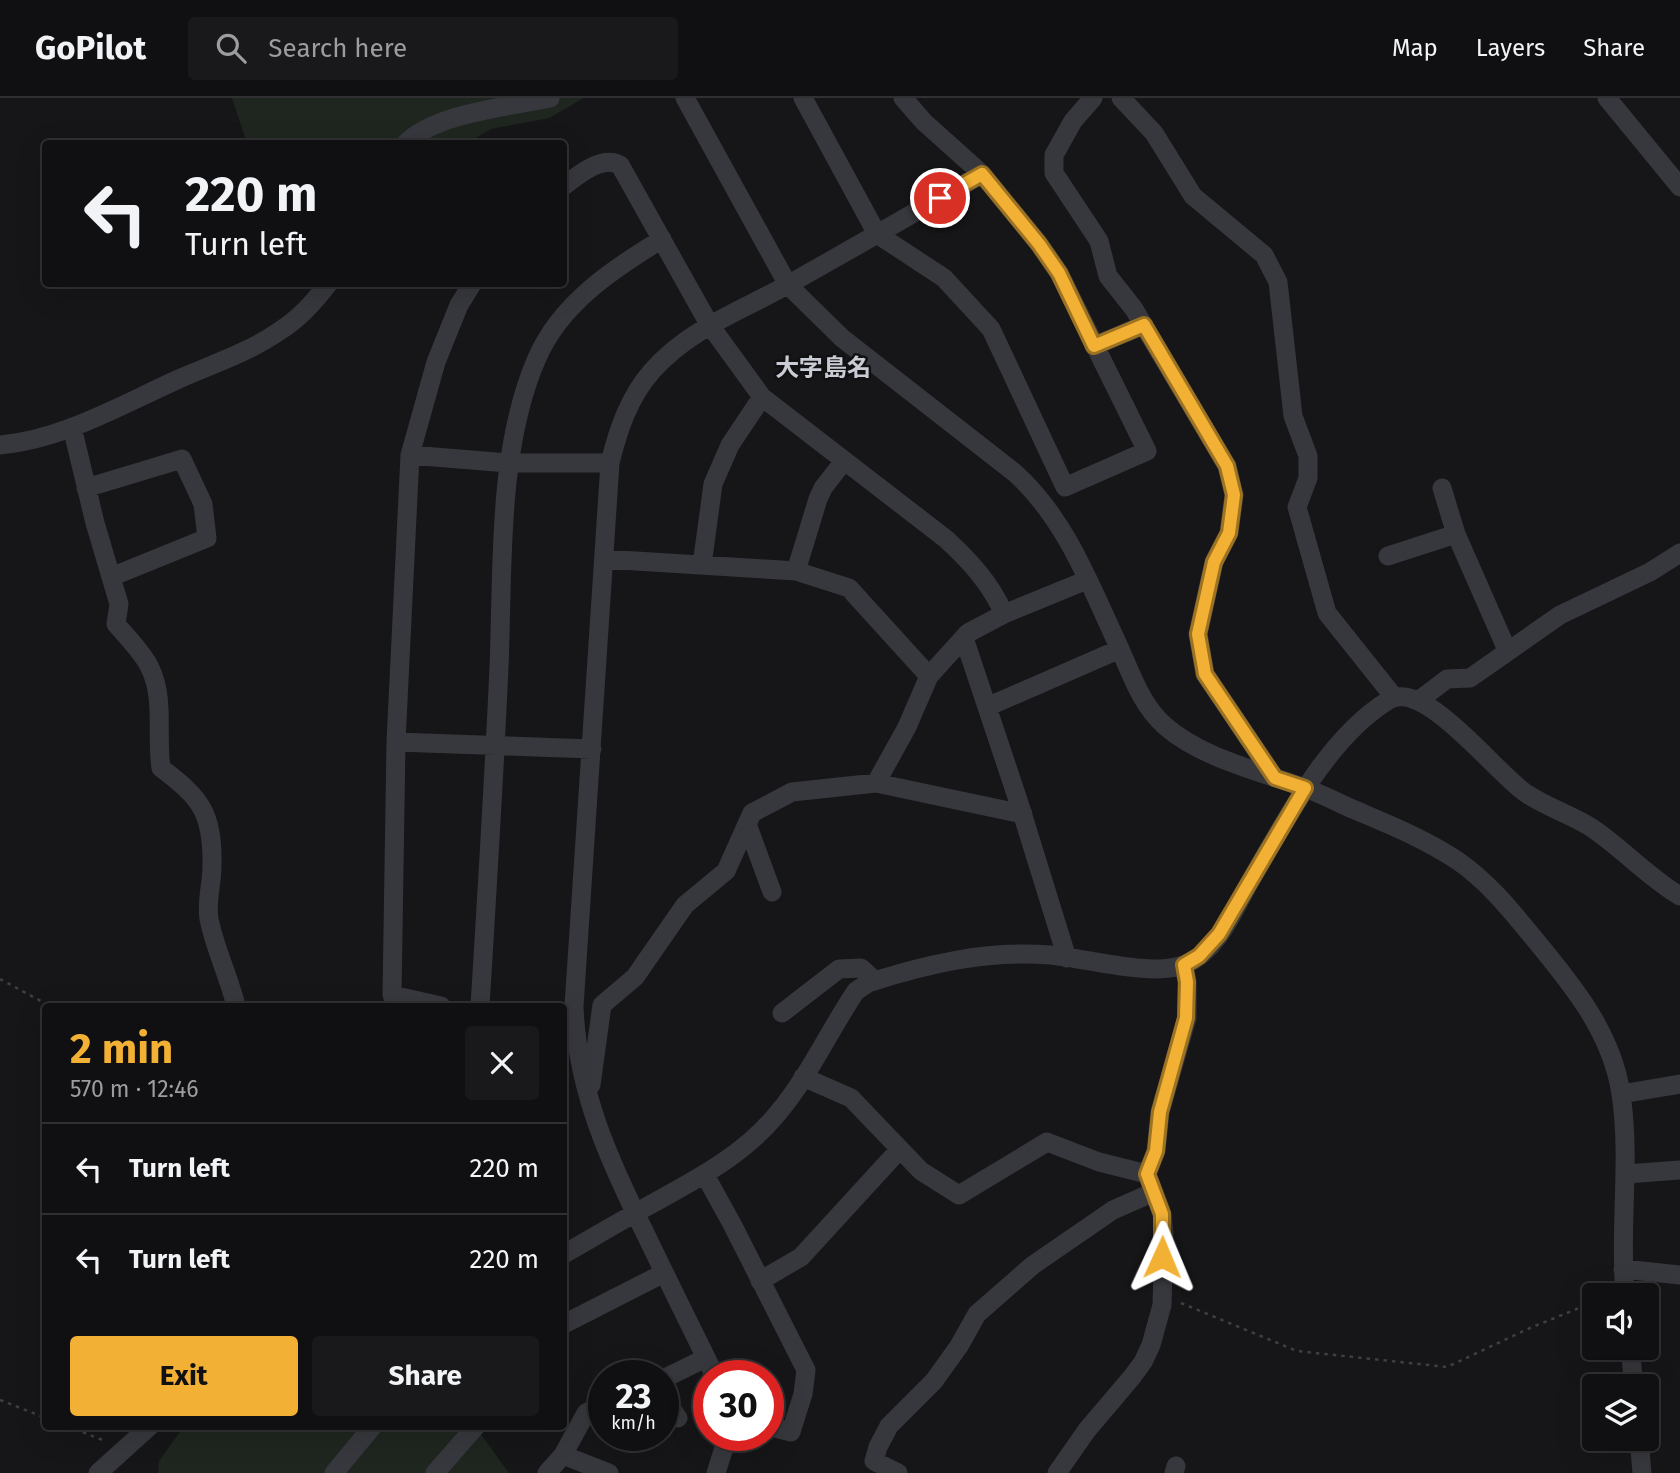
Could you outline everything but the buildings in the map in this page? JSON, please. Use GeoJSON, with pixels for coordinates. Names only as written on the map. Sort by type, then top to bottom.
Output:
{"type":"FeatureCollection","features":[{"type":"Feature","properties":{"kind":"street"},"geometry":{"type":"LineString","coordinates":[[409,140],[417,133],[445,120],[550,98]]}},
{"type":"Feature","properties":{"kind":"street"},"geometry":{"type":"LineString","coordinates":[[685,98],[788,285],[826,326],[1033,489],[1062,530],[1144,701],[1162,723],[1186,742],[1305,788],[1415,836],[1481,878],[1515,914],[1588,1008],[1612,1059],[1621,1094],[1626,1174],[1624,1283]]}},
{"type":"Feature","properties":{"kind":"street"},"geometry":{"type":"LineString","coordinates":[[803,98],[877,234],[944,278],[991,329],[1065,487],[1147,451],[1059,273],[1039,244],[982,174],[924,122],[903,98]]}},
{"type":"Feature","properties":{"kind":"street"},"geometry":{"type":"LineString","coordinates":[[1093,98],[1073,121],[1054,155],[1054,173],[1099,241],[1108,276],[1134,309],[1227,466],[1234,495],[1229,533],[1214,562],[1198,634],[1205,674],[1275,778]]}},
{"type":"Feature","properties":{"kind":"street"},"geometry":{"type":"LineString","coordinates":[[1121,98],[1154,133],[1193,196],[1264,255],[1278,282],[1293,416],[1308,456],[1308,478],[1297,507],[1327,613],[1394,697]]}},
{"type":"Feature","properties":{"kind":"street"},"geometry":{"type":"LineString","coordinates":[[1607,98],[1680,187]]}},
{"type":"Feature","properties":{"kind":"street"},"geometry":{"type":"LineString","coordinates":[[567,184],[592,167],[613,161],[625,171],[709,324],[762,397],[910,510],[962,554],[994,592],[1004,614]]}},
{"type":"Feature","properties":{"kind":"street"},"geometry":{"type":"LineString","coordinates":[[708,1360],[606,1154],[569,1031],[592,749],[610,463],[622,420],[650,373],[669,354],[709,324],[788,285],[982,174]]}},
{"type":"Feature","properties":{"kind":"street"},"geometry":{"type":"LineString","coordinates":[[480,1003],[496,746],[508,463],[526,387],[553,329],[604,277],[662,239]]}},
{"type":"Feature","properties":{"kind":"street"},"geometry":{"type":"LineString","coordinates":[[0,446],[29,442],[72,428],[268,338],[298,318],[325,287]]}},
{"type":"Feature","properties":{"kind":"street"},"geometry":{"type":"LineString","coordinates":[[428,1003],[392,995],[396,742],[411,455],[436,362],[459,305],[470,287]]}},
{"type":"Feature","properties":{"kind":"street"},"geometry":{"type":"LineString","coordinates":[[1094,346],[1144,325]]}},
{"type":"Feature","properties":{"kind":"street"},"geometry":{"type":"LineString","coordinates":[[702,565],[713,484],[730,445],[762,397]]}},
{"type":"Feature","properties":{"kind":"street"},"geometry":{"type":"LineString","coordinates":[[72,428],[119,604],[116,624],[150,668],[160,710],[158,747],[161,768],[189,789],[203,808],[210,838],[212,866],[209,919],[235,1003]]}},
{"type":"Feature","properties":{"kind":"street"},"geometry":{"type":"LineString","coordinates":[[411,455],[508,463],[610,463]]}},
{"type":"Feature","properties":{"kind":"street"},"geometry":{"type":"LineString","coordinates":[[86,488],[182,459],[203,504],[207,538],[111,577]]}},
{"type":"Feature","properties":{"kind":"street"},"geometry":{"type":"LineString","coordinates":[[796,571],[818,499],[844,461]]}},
{"type":"Feature","properties":{"kind":"street"},"geometry":{"type":"LineString","coordinates":[[1442,488],[1456,534],[1507,650]]}},
{"type":"Feature","properties":{"kind":"street"},"geometry":{"type":"LineString","coordinates":[[1388,556],[1456,534]]}},
{"type":"Feature","properties":{"kind":"street"},"geometry":{"type":"LineString","coordinates":[[1418,701],[1447,678],[1470,678],[1560,615],[1650,572],[1680,552]]}},
{"type":"Feature","properties":{"kind":"street"},"geometry":{"type":"LineString","coordinates":[[604,559],[796,571],[849,588],[929,676]]}},
{"type":"Feature","properties":{"kind":"street"},"geometry":{"type":"LineString","coordinates":[[876,783],[907,727],[929,676],[964,638],[982,624],[1087,580]]}},
{"type":"Feature","properties":{"kind":"street"},"geometry":{"type":"LineString","coordinates":[[964,638],[1023,814],[1067,958]]}},
{"type":"Feature","properties":{"kind":"street"},"geometry":{"type":"LineString","coordinates":[[987,707],[1120,649]]}},
{"type":"Feature","properties":{"kind":"street"},"geometry":{"type":"LineString","coordinates":[[567,1252],[705,1175],[730,1159],[761,1132],[779,1112],[803,1077],[856,991],[875,981],[960,958],[1048,955],[1135,967],[1167,968],[1184,965],[1199,956],[1219,934],[1305,788],[1353,728],[1374,709],[1394,697],[1406,696],[1443,717],[1526,794],[1593,829],[1646,873],[1680,896]]}},
{"type":"Feature","properties":{"kind":"street"},"geometry":{"type":"LineString","coordinates":[[396,742],[592,749]]}},
{"type":"Feature","properties":{"kind":"street"},"geometry":{"type":"LineString","coordinates":[[589,1098],[602,1005],[635,976],[685,905],[726,871],[752,813],[792,792],[876,783],[1023,814]]}},
{"type":"Feature","properties":{"kind":"street"},"geometry":{"type":"LineString","coordinates":[[747,824],[772,892]]}},
{"type":"Feature","properties":{"kind":"street"},"geometry":{"type":"LineString","coordinates":[[1057,1473],[1087,1430],[1143,1362],[1152,1345],[1162,1305],[1164,1233],[1162,1214],[1151,1183],[1160,1112],[1186,1018],[1187,982],[1184,965]]}},
{"type":"Feature","properties":{"kind":"street"},"geometry":{"type":"LineString","coordinates":[[782,1013],[839,969],[861,968],[875,981]]}},
{"type":"Feature","properties":{"kind":"street"},"geometry":{"type":"LineString","coordinates":[[803,1077],[851,1098],[921,1171],[959,1195],[1047,1142],[1151,1183]]}},
{"type":"Feature","properties":{"kind":"street"},"geometry":{"type":"LineString","coordinates":[[1621,1094],[1680,1084]]}},
{"type":"Feature","properties":{"kind":"street"},"geometry":{"type":"LineString","coordinates":[[760,1281],[801,1257],[900,1149]]}},
{"type":"Feature","properties":{"kind":"street"},"geometry":{"type":"LineString","coordinates":[[1626,1174],[1680,1170]]}},
{"type":"Feature","properties":{"kind":"street"},"geometry":{"type":"LineString","coordinates":[[705,1175],[806,1370],[803,1394],[791,1432],[784,1430]]}},
{"type":"Feature","properties":{"kind":"street"},"geometry":{"type":"LineString","coordinates":[[898,1473],[874,1461],[878,1447],[889,1426],[934,1381],[959,1346],[977,1314],[1033,1265],[1151,1183]]}},
{"type":"Feature","properties":{"kind":"street"},"geometry":{"type":"LineString","coordinates":[[1623,1269],[1680,1276]]}},
{"type":"Feature","properties":{"kind":"street"},"geometry":{"type":"LineString","coordinates":[[567,1322],[664,1273]]}},
{"type":"Feature","properties":{"kind":"street"},"geometry":{"type":"LineString","coordinates":[[547,1473],[563,1455],[588,1412]]}},
{"type":"Feature","properties":{"kind":"street"},"geometry":{"type":"LineString","coordinates":[[567,1413],[584,1418]]}},
{"type":"Feature","properties":{"kind":"street"},"geometry":{"type":"LineString","coordinates":[[98,1473],[146,1430]]}},
{"type":"Feature","properties":{"kind":"street"},"geometry":{"type":"LineString","coordinates":[[334,1473],[370,1430]]}},
{"type":"Feature","properties":{"kind":"street"},"geometry":{"type":"LineString","coordinates":[[435,1473],[473,1430]]}},
{"type":"Feature","properties":{"kind":"street"},"geometry":{"type":"LineString","coordinates":[[716,1473],[724,1451]]}},
{"type":"Feature","properties":{"kind":"street"},"geometry":{"type":"LineString","coordinates":[[1640,1451],[1642,1473]]}},
{"type":"Feature","properties":{"kind":"street"},"geometry":{"type":"LineString","coordinates":[[563,1455],[609,1473]]}},
{"type":"Feature","properties":{"kind":"path"},"geometry":{"type":"LineString","coordinates":[[0,979],[44,1003]]}},
{"type":"Feature","properties":{"kind":"path"},"geometry":{"type":"LineString","coordinates":[[1162,1295],[1297,1352],[1447,1367],[1582,1307]]}},
{"type":"Feature","properties":{"kind":"path"},"geometry":{"type":"LineString","coordinates":[[0,1399],[42,1416]]}},
{"type":"Feature","properties":{"kind":"path"},"geometry":{"type":"LineString","coordinates":[[77,1430],[125,1449]]}},
{"type":"Feature","properties":{"kind":"shaded area"},"geometry":{"type":"Polygon","coordinates":[[[232,98],[584,98],[549,118],[491,129],[472,140],[246,140],[232,98]]]}},
{"type":"Feature","properties":{"kind":"shaded area"},"geometry":{"type":"Polygon","coordinates":[[[181,1430],[478,1430],[509,1473],[158,1473],[159,1461],[181,1430]]]}},
{"type":"Feature","properties":{"kind":"district","name":"大字島名"},"geometry":{"type":"Point","coordinates":[823,368]}},
{"type":"Feature","properties":{"kind":"route"},"geometry":{"type":"LineString","coordinates":[[940,198],[982,174],[1059,273],[1094,346],[1144,325],[1227,466],[1234,495],[1229,533],[1214,562],[1198,634],[1205,674],[1275,778],[1305,788],[1219,934],[1199,956],[1184,965],[1187,982],[1186,1018],[1160,1112],[1156,1151],[1147,1174],[1162,1214],[1162,1257]]}}]}
